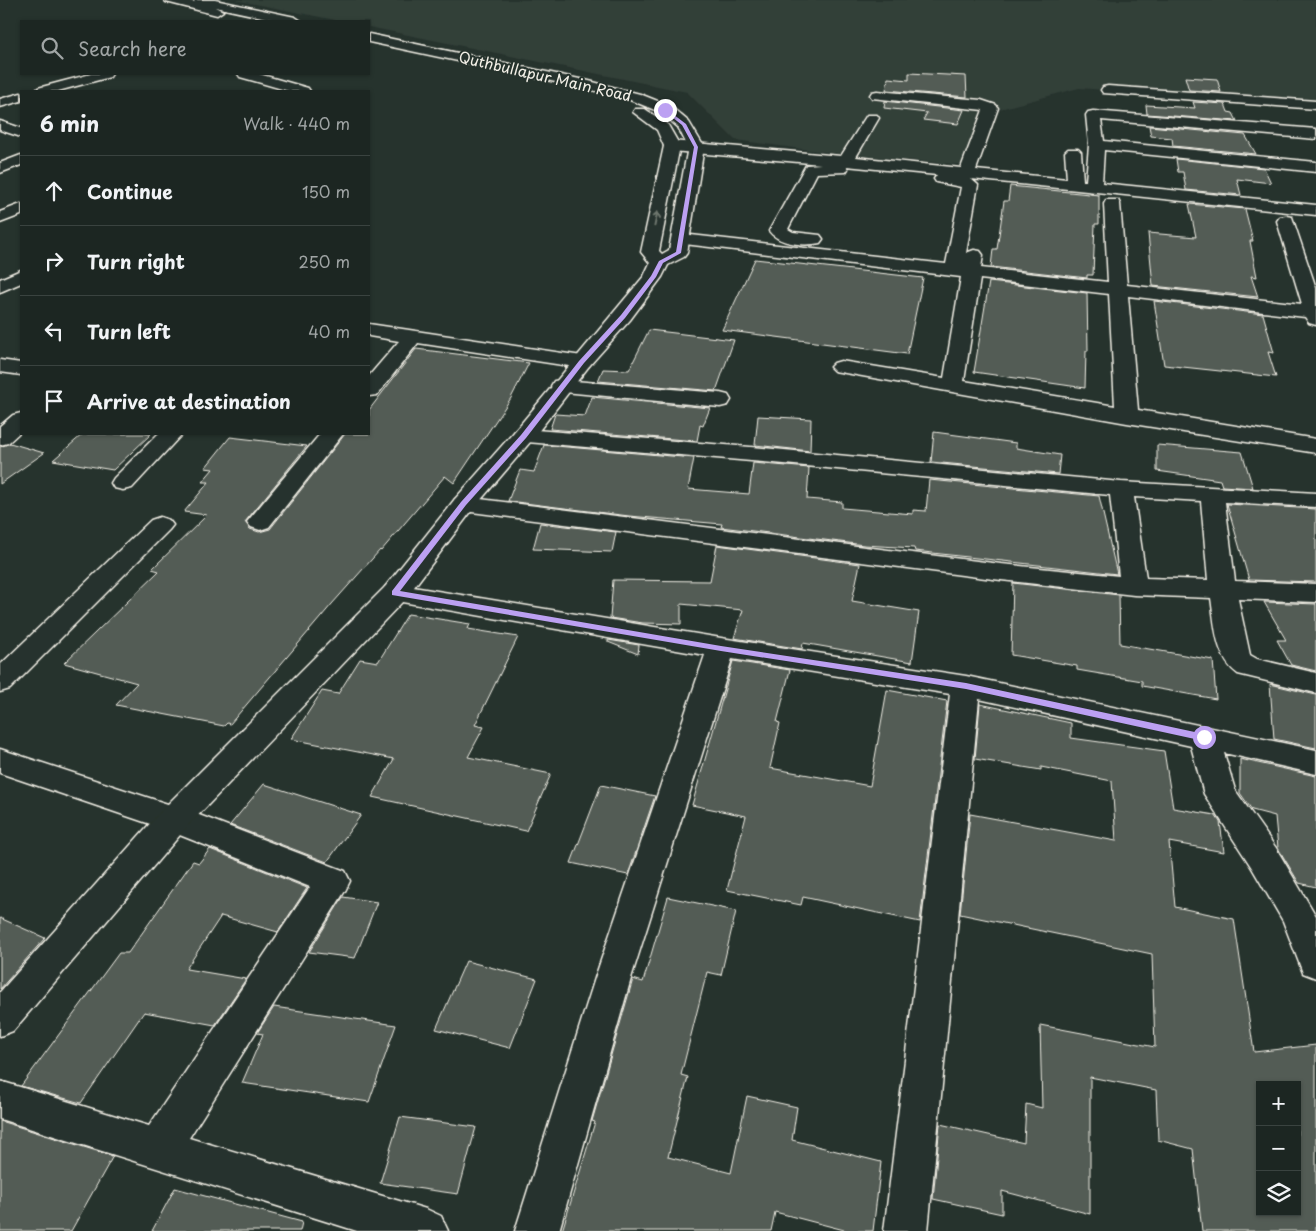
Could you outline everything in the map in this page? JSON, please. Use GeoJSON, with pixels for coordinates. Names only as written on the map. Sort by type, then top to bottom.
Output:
{"type":"FeatureCollection","features":[{"type":"Feature","properties":{"kind":"street"},"geometry":{"type":"LineString","coordinates":[[170,0],[260,20]]}},
{"type":"Feature","properties":{"kind":"street"},"geometry":{"type":"LineString","coordinates":[[199,0],[290,20]]}},
{"type":"Feature","properties":{"kind":"street","name":"Quthbullapur Main Road"},"geometry":{"type":"LineString","coordinates":[[370,38],[589,85],[635,97],[665,110],[684,124],[696,147]]}},
{"type":"Feature","properties":{"kind":"street","name":"Quthbullapur Main Road"},"geometry":{"type":"LineString","coordinates":[[370,44],[600,96],[626,105],[649,117],[663,128],[672,146]]}},
{"type":"Feature","properties":{"kind":"street"},"geometry":{"type":"LineString","coordinates":[[47,90],[102,75]]}},
{"type":"Feature","properties":{"kind":"street"},"geometry":{"type":"LineString","coordinates":[[248,75],[300,90]]}},
{"type":"Feature","properties":{"kind":"street"},"geometry":{"type":"LineString","coordinates":[[78,82],[100,90]]}},
{"type":"Feature","properties":{"kind":"street"},"geometry":{"type":"LineString","coordinates":[[1108,90],[1316,105]]}},
{"type":"Feature","properties":{"kind":"street"},"geometry":{"type":"LineString","coordinates":[[877,94],[965,104],[981,104],[991,108],[967,173]]}},
{"type":"Feature","properties":{"kind":"street"},"geometry":{"type":"LineString","coordinates":[[0,103],[20,97]]}},
{"type":"Feature","properties":{"kind":"street"},"geometry":{"type":"LineString","coordinates":[[1094,187],[1097,145],[1093,115],[1316,134]]}},
{"type":"Feature","properties":{"kind":"street"},"geometry":{"type":"LineString","coordinates":[[846,161],[872,118]]}},
{"type":"Feature","properties":{"kind":"street"},"geometry":{"type":"LineString","coordinates":[[0,125],[20,133]]}},
{"type":"Feature","properties":{"kind":"street"},"geometry":{"type":"LineString","coordinates":[[1097,145],[1316,167]]}},
{"type":"Feature","properties":{"kind":"street"},"geometry":{"type":"LineString","coordinates":[[660,262],[650,252],[672,146],[967,173],[1316,210]]}},
{"type":"Feature","properties":{"kind":"street"},"geometry":{"type":"LineString","coordinates":[[0,1019],[174,819],[395,593],[464,504],[523,436],[582,362],[623,316],[653,277],[660,262],[678,253],[682,239],[696,147]]}},
{"type":"Feature","properties":{"kind":"street"},"geometry":{"type":"LineString","coordinates":[[1073,152],[1075,184]]}},
{"type":"Feature","properties":{"kind":"street"},"geometry":{"type":"LineString","coordinates":[[0,168],[20,160]]}},
{"type":"Feature","properties":{"kind":"street"},"geometry":{"type":"LineString","coordinates":[[953,385],[960,266],[970,185],[965,182],[812,168],[778,231],[789,236],[960,266],[1315,314],[1286,221]]}},
{"type":"Feature","properties":{"kind":"street"},"geometry":{"type":"LineString","coordinates":[[1112,204],[1127,416]]}},
{"type":"Feature","properties":{"kind":"street"},"geometry":{"type":"LineString","coordinates":[[0,218],[20,209]]}},
{"type":"Feature","properties":{"kind":"street"},"geometry":{"type":"LineString","coordinates":[[960,266],[983,214]]}},
{"type":"Feature","properties":{"kind":"street"},"geometry":{"type":"LineString","coordinates":[[682,239],[960,266]]}},
{"type":"Feature","properties":{"kind":"street"},"geometry":{"type":"LineString","coordinates":[[0,287],[20,277]]}},
{"type":"Feature","properties":{"kind":"street"},"geometry":{"type":"LineString","coordinates":[[0,287],[20,289]]}},
{"type":"Feature","properties":{"kind":"street"},"geometry":{"type":"LineString","coordinates":[[370,330],[582,362]]}},
{"type":"Feature","properties":{"kind":"street"},"geometry":{"type":"LineString","coordinates":[[370,389],[413,336]]}},
{"type":"Feature","properties":{"kind":"street"},"geometry":{"type":"LineString","coordinates":[[0,366],[20,369]]}},
{"type":"Feature","properties":{"kind":"street"},"geometry":{"type":"LineString","coordinates":[[841,367],[1316,446]]}},
{"type":"Feature","properties":{"kind":"street"},"geometry":{"type":"LineString","coordinates":[[562,386],[720,400]]}},
{"type":"Feature","properties":{"kind":"street"},"geometry":{"type":"LineString","coordinates":[[0,438],[20,421]]}},
{"type":"Feature","properties":{"kind":"street"},"geometry":{"type":"LineString","coordinates":[[123,483],[170,435]]}},
{"type":"Feature","properties":{"kind":"street"},"geometry":{"type":"LineString","coordinates":[[260,522],[331,435]]}},
{"type":"Feature","properties":{"kind":"street"},"geometry":{"type":"LineString","coordinates":[[523,436],[763,455],[1121,489],[1316,500]]}},
{"type":"Feature","properties":{"kind":"street"},"geometry":{"type":"LineString","coordinates":[[1121,489],[1134,586]]}},
{"type":"Feature","properties":{"kind":"street"},"geometry":{"type":"LineString","coordinates":[[1212,494],[1223,591],[1235,653],[1239,661],[1248,667],[1316,683]]}},
{"type":"Feature","properties":{"kind":"street"},"geometry":{"type":"LineString","coordinates":[[464,504],[1001,572],[1134,586],[1316,594]]}},
{"type":"Feature","properties":{"kind":"street"},"geometry":{"type":"LineString","coordinates":[[0,682],[160,526]]}},
{"type":"Feature","properties":{"kind":"street"},"geometry":{"type":"LineString","coordinates":[[395,593],[721,648],[966,686],[1316,762]]}},
{"type":"Feature","properties":{"kind":"street"},"geometry":{"type":"LineString","coordinates":[[537,1231],[614,975],[721,648]]}},
{"type":"Feature","properties":{"kind":"street"},"geometry":{"type":"LineString","coordinates":[[906,1231],[966,686]]}},
{"type":"Feature","properties":{"kind":"street"},"geometry":{"type":"LineString","coordinates":[[1204,737],[1220,794],[1264,858],[1299,917],[1316,962]]}},
{"type":"Feature","properties":{"kind":"street"},"geometry":{"type":"LineString","coordinates":[[0,761],[174,819],[333,881],[158,1149]]}},
{"type":"Feature","properties":{"kind":"street"},"geometry":{"type":"LineString","coordinates":[[0,1100],[426,1231]]}},
{"type":"Feature","properties":{"kind":"shaded area"},"geometry":{"type":"Polygon","coordinates":[[[235,0],[1316,0],[1316,106],[1079,88],[1000,109],[966,165],[853,156],[735,140],[687,92],[370,27],[370,20],[335,20],[235,0]]]}},
{"type":"Feature","properties":{"kind":"building"},"geometry":{"type":"Polygon","coordinates":[[[909,73],[966,76],[967,97],[886,90],[888,78],[909,80],[909,73]]]}},
{"type":"Feature","properties":{"kind":"building"},"geometry":{"type":"Polygon","coordinates":[[[1185,77],[1217,79],[1221,92],[1189,90],[1185,77]]]}},
{"type":"Feature","properties":{"kind":"building"},"geometry":{"type":"Polygon","coordinates":[[[885,101],[964,110],[958,124],[923,120],[927,113],[884,108],[885,101]]]}},
{"type":"Feature","properties":{"kind":"building"},"geometry":{"type":"Polygon","coordinates":[[[1193,102],[1225,104],[1228,112],[1233,113],[1237,121],[1147,114],[1146,105],[1195,108],[1193,102]]]}},
{"type":"Feature","properties":{"kind":"building"},"geometry":{"type":"Polygon","coordinates":[[[1149,126],[1245,135],[1256,154],[1173,146],[1172,138],[1151,136],[1149,126]]]}},
{"type":"Feature","properties":{"kind":"building"},"geometry":{"type":"Polygon","coordinates":[[[1176,159],[1264,168],[1271,183],[1237,179],[1241,195],[1186,190],[1183,172],[1178,172],[1176,159]]]}},
{"type":"Feature","properties":{"kind":"building"},"geometry":{"type":"Polygon","coordinates":[[[1010,186],[1099,195],[1099,224],[1095,224],[1093,275],[1087,275],[1087,278],[991,267],[993,249],[997,249],[1004,201],[1008,201],[1010,186]]]}},
{"type":"Feature","properties":{"kind":"building"},"geometry":{"type":"Polygon","coordinates":[[[1189,204],[1245,209],[1253,241],[1250,241],[1257,277],[1251,276],[1258,297],[1153,286],[1148,233],[1196,237],[1189,204]]]}},
{"type":"Feature","properties":{"kind":"building"},"geometry":{"type":"Polygon","coordinates":[[[755,259],[923,278],[907,354],[722,330],[755,259]]]}},
{"type":"Feature","properties":{"kind":"building"},"geometry":{"type":"Polygon","coordinates":[[[989,282],[1087,293],[1088,351],[1086,351],[1085,388],[974,372],[989,282]]]}},
{"type":"Feature","properties":{"kind":"building"},"geometry":{"type":"Polygon","coordinates":[[[1154,301],[1263,314],[1274,353],[1268,352],[1276,377],[1164,365],[1154,301]]]}},
{"type":"Feature","properties":{"kind":"building"},"geometry":{"type":"Polygon","coordinates":[[[649,330],[734,340],[716,391],[598,381],[603,369],[629,370],[649,330]]]}},
{"type":"Feature","properties":{"kind":"building"},"geometry":{"type":"Polygon","coordinates":[[[416,349],[529,363],[511,398],[454,483],[445,476],[381,551],[332,604],[230,724],[227,723],[224,726],[116,705],[137,683],[64,663],[159,571],[152,569],[207,515],[184,512],[209,482],[202,482],[213,469],[205,468],[230,437],[307,446],[245,522],[250,529],[259,532],[270,529],[344,435],[370,435],[370,409],[416,349]]]}},
{"type":"Feature","properties":{"kind":"building"},"geometry":{"type":"Polygon","coordinates":[[[592,397],[710,408],[703,426],[700,425],[697,441],[550,429],[555,414],[585,416],[592,397]]]}},
{"type":"Feature","properties":{"kind":"building"},"geometry":{"type":"Polygon","coordinates":[[[758,416],[811,419],[810,451],[755,445],[758,416]]]}},
{"type":"Feature","properties":{"kind":"building"},"geometry":{"type":"Polygon","coordinates":[[[934,432],[1016,443],[1016,448],[1060,455],[1058,474],[931,462],[934,432]]]}},
{"type":"Feature","properties":{"kind":"building"},"geometry":{"type":"Polygon","coordinates":[[[82,435],[150,435],[113,470],[53,460],[82,435]]]}},
{"type":"Feature","properties":{"kind":"building"},"geometry":{"type":"Polygon","coordinates":[[[10,443],[44,453],[0,484],[0,447],[10,443]]]}},
{"type":"Feature","properties":{"kind":"building"},"geometry":{"type":"Polygon","coordinates":[[[544,445],[694,458],[688,489],[749,494],[753,463],[809,468],[807,499],[842,502],[842,508],[913,514],[913,510],[926,511],[929,480],[1099,496],[1117,574],[915,551],[914,548],[864,545],[721,527],[722,524],[629,516],[508,501],[520,470],[534,472],[544,445]]]}},
{"type":"Feature","properties":{"kind":"building"},"geometry":{"type":"Polygon","coordinates":[[[1157,445],[1242,452],[1253,488],[1222,486],[1220,480],[1157,471],[1157,445]]]}},
{"type":"Feature","properties":{"kind":"building"},"geometry":{"type":"Polygon","coordinates":[[[1227,504],[1316,509],[1316,582],[1249,580],[1227,504]]]}},
{"type":"Feature","properties":{"kind":"building"},"geometry":{"type":"Polygon","coordinates":[[[540,523],[616,532],[612,552],[533,549],[540,523]]]}},
{"type":"Feature","properties":{"kind":"building"},"geometry":{"type":"Polygon","coordinates":[[[717,545],[860,564],[852,601],[919,612],[912,662],[803,643],[802,649],[734,638],[743,610],[681,604],[681,624],[643,623],[610,618],[613,580],[710,581],[717,545]]]}},
{"type":"Feature","properties":{"kind":"building"},"geometry":{"type":"Polygon","coordinates":[[[1013,583],[1119,595],[1120,644],[1213,660],[1216,699],[1142,686],[1142,681],[1077,670],[1077,666],[1011,655],[1013,583]]]}},
{"type":"Feature","properties":{"kind":"building"},"geometry":{"type":"Polygon","coordinates":[[[1264,602],[1316,604],[1316,671],[1291,665],[1277,640],[1286,640],[1264,602]]]}},
{"type":"Feature","properties":{"kind":"building"},"geometry":{"type":"Polygon","coordinates":[[[408,614],[470,624],[468,629],[518,637],[475,725],[484,727],[468,757],[551,774],[526,831],[372,797],[394,759],[291,739],[322,691],[338,694],[360,659],[378,662],[408,614]]]}},
{"type":"Feature","properties":{"kind":"building"},"geometry":{"type":"Polygon","coordinates":[[[608,640],[639,645],[638,654],[608,642],[608,640]]]}},
{"type":"Feature","properties":{"kind":"building"},"geometry":{"type":"Polygon","coordinates":[[[733,661],[790,670],[777,722],[780,723],[770,768],[870,786],[887,690],[947,701],[920,922],[803,897],[801,905],[727,890],[746,816],[692,805],[733,661]]]}},
{"type":"Feature","properties":{"kind":"building"},"geometry":{"type":"Polygon","coordinates":[[[1270,684],[1316,695],[1316,748],[1274,739],[1270,684]]]}},
{"type":"Feature","properties":{"kind":"building"},"geometry":{"type":"Polygon","coordinates":[[[980,704],[1071,723],[1071,738],[1164,751],[1173,808],[1215,815],[1220,822],[1224,852],[1169,842],[1175,907],[1234,919],[1254,1052],[1316,1045],[1316,1231],[1202,1231],[1193,1149],[1158,1140],[1156,1090],[1090,1077],[1090,1214],[1002,1191],[1002,1214],[933,1199],[940,1124],[1024,1143],[1026,1104],[1042,1108],[1040,1025],[1155,1047],[1152,954],[960,914],[970,814],[1116,841],[1112,781],[1041,767],[1041,770],[975,759],[980,704]]]}},
{"type":"Feature","properties":{"kind":"building"},"geometry":{"type":"Polygon","coordinates":[[[1240,759],[1316,776],[1316,887],[1299,883],[1278,848],[1275,816],[1252,810],[1240,793],[1240,759]]]}},
{"type":"Feature","properties":{"kind":"building"},"geometry":{"type":"Polygon","coordinates":[[[264,784],[361,815],[327,862],[230,825],[264,784]]]}},
{"type":"Feature","properties":{"kind":"building"},"geometry":{"type":"Polygon","coordinates":[[[601,785],[655,796],[628,875],[571,863],[601,785]]]}},
{"type":"Feature","properties":{"kind":"building"},"geometry":{"type":"Polygon","coordinates":[[[210,849],[307,888],[278,932],[221,916],[186,969],[246,979],[215,1025],[144,1012],[81,1103],[21,1086],[119,953],[128,953],[193,861],[199,863],[210,849]]]}},
{"type":"Feature","properties":{"kind":"building"},"geometry":{"type":"Polygon","coordinates":[[[343,897],[377,902],[355,958],[309,952],[343,897]]]}},
{"type":"Feature","properties":{"kind":"building"},"geometry":{"type":"Polygon","coordinates":[[[668,897],[736,911],[721,975],[707,972],[681,1075],[688,1077],[668,1157],[731,1173],[747,1096],[797,1107],[792,1140],[881,1162],[873,1231],[848,1231],[775,1212],[771,1231],[562,1231],[595,1122],[592,1121],[633,979],[643,982],[668,897]]]}},
{"type":"Feature","properties":{"kind":"building"},"geometry":{"type":"Polygon","coordinates":[[[0,918],[45,938],[0,989],[0,918]]]}},
{"type":"Feature","properties":{"kind":"building"},"geometry":{"type":"Polygon","coordinates":[[[466,961],[537,979],[510,1048],[436,1029],[466,961]]]}},
{"type":"Feature","properties":{"kind":"building"},"geometry":{"type":"Polygon","coordinates":[[[274,1007],[396,1025],[369,1102],[242,1083],[263,1034],[257,1033],[274,1007]]]}},
{"type":"Feature","properties":{"kind":"building"},"geometry":{"type":"Polygon","coordinates":[[[400,1117],[476,1127],[458,1194],[380,1183],[400,1117]]]}},
{"type":"Feature","properties":{"kind":"building"},"geometry":{"type":"Polygon","coordinates":[[[0,1121],[113,1156],[71,1231],[0,1231],[0,1121]]]}},
{"type":"Feature","properties":{"kind":"building"},"geometry":{"type":"Polygon","coordinates":[[[175,1188],[302,1222],[300,1231],[152,1231],[175,1188]]]}},
{"type":"Feature","properties":{"kind":"route"},"geometry":{"type":"LineString","coordinates":[[665,110],[684,124],[696,147],[682,239],[678,253],[660,262],[653,277],[623,316],[582,362],[523,436],[464,504],[395,593],[721,648],[966,686],[1204,737]]}}]}
